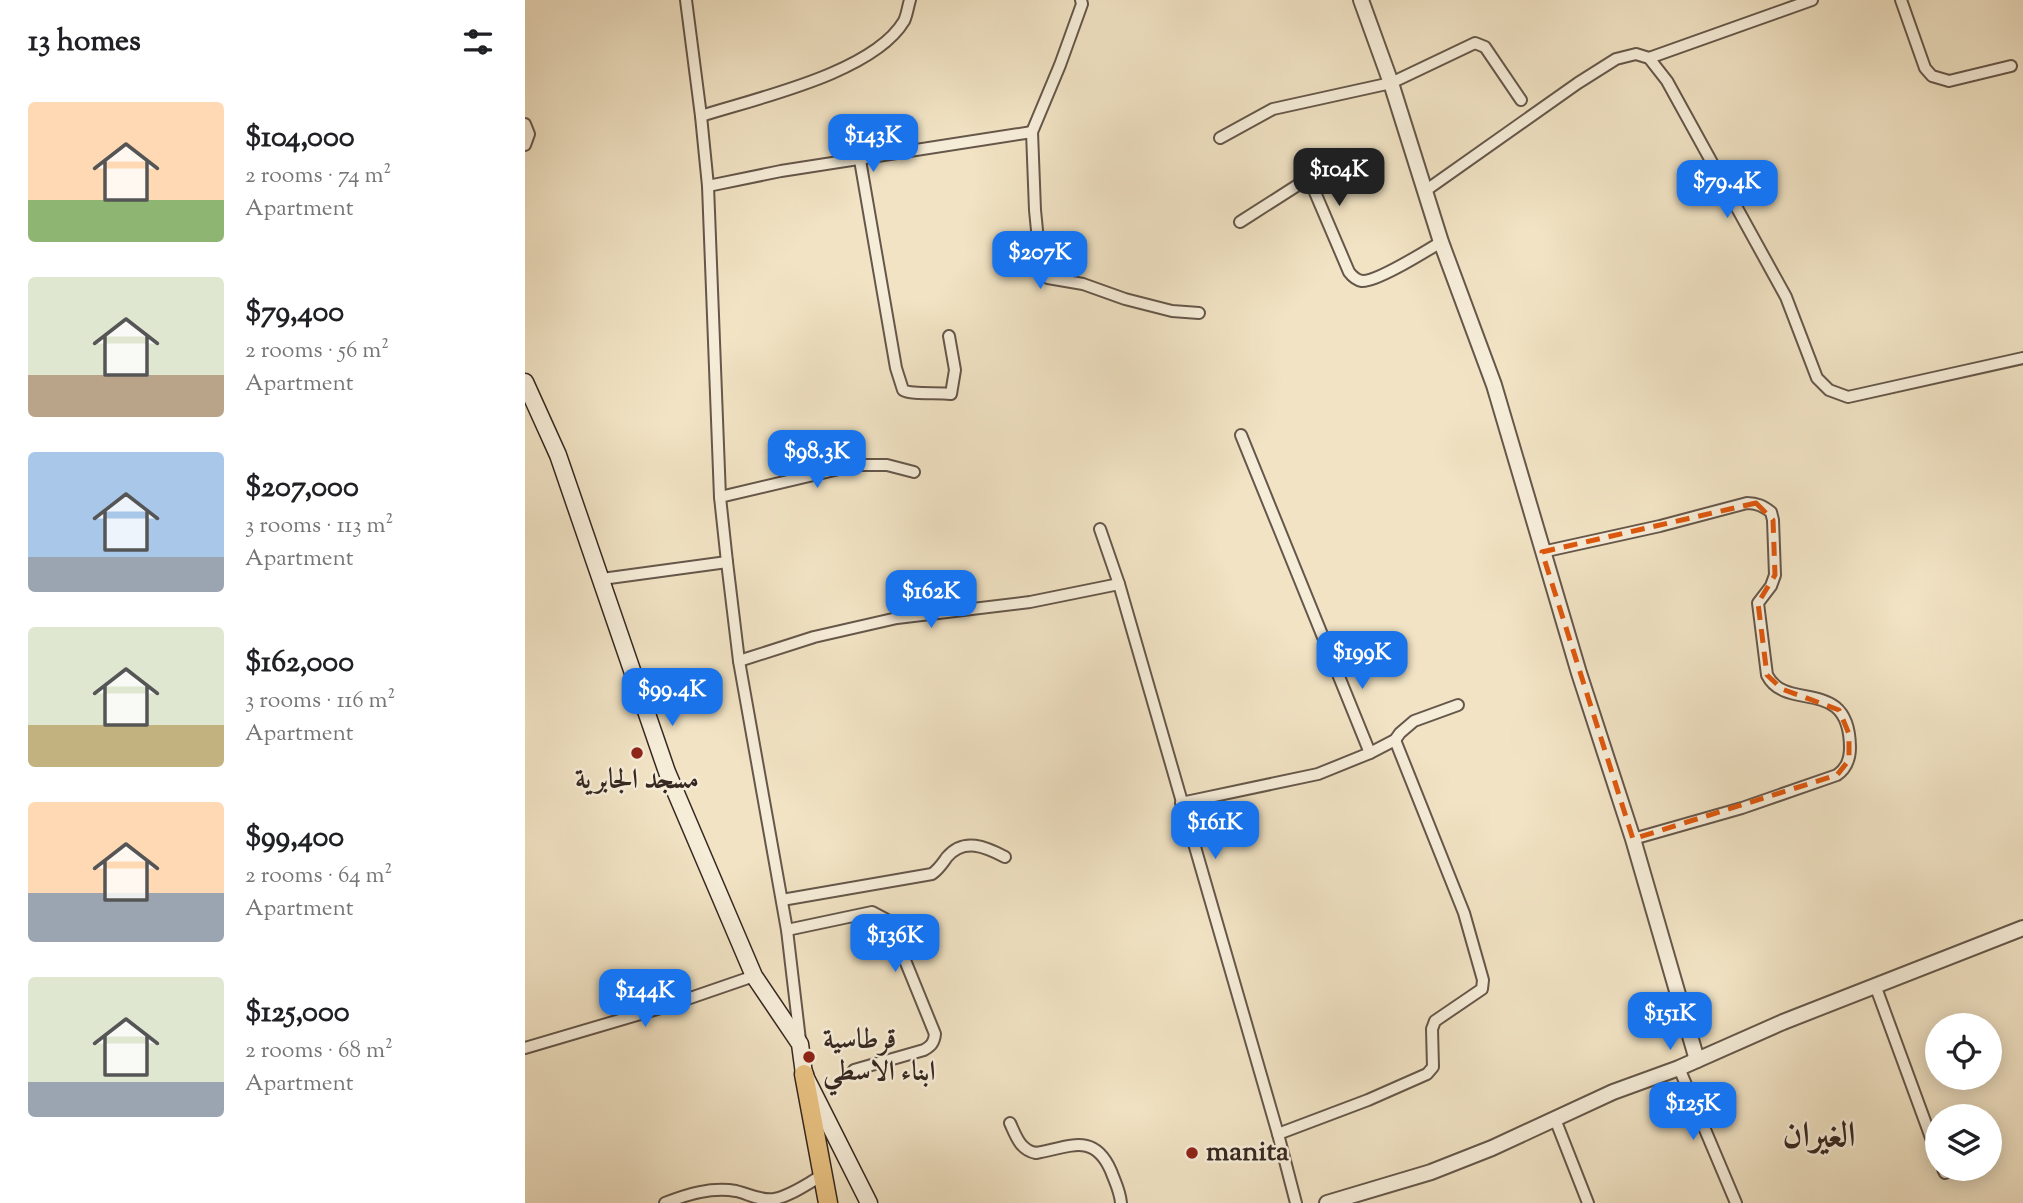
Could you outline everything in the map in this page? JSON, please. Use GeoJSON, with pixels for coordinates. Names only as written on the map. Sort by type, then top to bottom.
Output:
{"type":"FeatureCollection","features":[{"type":"Feature","properties":{"kind":"main road"},"geometry":{"type":"LineString","coordinates":[[525,382],[558,455],[667,772],[754,976],[800,1044],[828,1203]]}},
{"type":"Feature","properties":{"kind":"main road"},"geometry":{"type":"LineString","coordinates":[[804,1074],[869,1203]]}},
{"type":"Feature","properties":{"kind":"street"},"geometry":{"type":"LineString","coordinates":[[686,0],[708,186],[720,497],[727,562],[739,661],[782,900],[800,1044]]}},
{"type":"Feature","properties":{"kind":"street"},"geometry":{"type":"LineString","coordinates":[[701,116],[811,81],[864,58],[888,39],[904,20],[910,0]]}},
{"type":"Feature","properties":{"kind":"street"},"geometry":{"type":"LineString","coordinates":[[1081,0],[1082,4],[1064,55],[1032,132],[1041,271],[1048,278],[1083,284],[1125,299],[1173,311],[1199,313]]}},
{"type":"Feature","properties":{"kind":"street"},"geometry":{"type":"LineString","coordinates":[[1361,0],[1391,83],[1441,242],[1494,385],[1542,552],[1633,839],[1697,1060]]}},
{"type":"Feature","properties":{"kind":"street"},"geometry":{"type":"LineString","coordinates":[[1649,58],[1812,0]]}},
{"type":"Feature","properties":{"kind":"street"},"geometry":{"type":"LineString","coordinates":[[1901,0],[1925,68],[1931,76],[1949,81],[2011,66]]}},
{"type":"Feature","properties":{"kind":"street"},"geometry":{"type":"LineString","coordinates":[[1220,138],[1273,109],[1391,83],[1471,45],[1479,44],[1485,47],[1521,100]]}},
{"type":"Feature","properties":{"kind":"street"},"geometry":{"type":"LineString","coordinates":[[1425,191],[1578,83],[1616,59],[1636,54],[1649,58],[1668,81],[1786,297],[1822,384],[1838,395],[1848,397],[2023,358]]}},
{"type":"Feature","properties":{"kind":"street"},"geometry":{"type":"LineString","coordinates":[[525,124],[529,134],[525,145]]}},
{"type":"Feature","properties":{"kind":"street"},"geometry":{"type":"LineString","coordinates":[[708,186],[781,171],[1032,132]]}},
{"type":"Feature","properties":{"kind":"street"},"geometry":{"type":"LineString","coordinates":[[860,160],[896,368],[903,390],[909,394],[928,391],[951,394],[955,370],[949,336]]}},
{"type":"Feature","properties":{"kind":"street"},"geometry":{"type":"LineString","coordinates":[[1240,222],[1301,183],[1309,184],[1349,272],[1354,278],[1364,281],[1441,242]]}},
{"type":"Feature","properties":{"kind":"street"},"geometry":{"type":"LineString","coordinates":[[1241,435],[1370,753]]}},
{"type":"Feature","properties":{"kind":"street"},"geometry":{"type":"LineString","coordinates":[[720,497],[856,465],[887,464],[914,472]]}},
{"type":"Feature","properties":{"kind":"street"},"geometry":{"type":"LineString","coordinates":[[1542,552],[1660,526],[1747,503],[1764,507],[1771,512],[1773,520],[1775,575],[1771,586],[1758,603],[1767,675],[1772,683],[1782,689],[1833,704],[1846,725],[1850,743],[1849,760],[1837,775],[1742,808],[1633,839]]}},
{"type":"Feature","properties":{"kind":"street"},"geometry":{"type":"LineString","coordinates":[[1100,529],[1119,584],[1279,1134],[1296,1203]]}},
{"type":"Feature","properties":{"kind":"street"},"geometry":{"type":"LineString","coordinates":[[602,579],[727,562]]}},
{"type":"Feature","properties":{"kind":"street"},"geometry":{"type":"LineString","coordinates":[[739,661],[814,636],[897,618],[1030,602],[1119,584]]}},
{"type":"Feature","properties":{"kind":"street"},"geometry":{"type":"LineString","coordinates":[[1181,803],[1318,774],[1395,740],[1414,721],[1458,705]]}},
{"type":"Feature","properties":{"kind":"street"},"geometry":{"type":"LineString","coordinates":[[1279,1134],[1427,1074],[1433,1067],[1433,1024],[1482,989],[1483,980],[1464,913],[1395,740]]}},
{"type":"Feature","properties":{"kind":"street"},"geometry":{"type":"LineString","coordinates":[[782,900],[932,874],[942,867],[956,849],[966,846],[978,845],[1005,857]]}},
{"type":"Feature","properties":{"kind":"street"},"geometry":{"type":"LineString","coordinates":[[786,930],[872,912],[885,917],[897,938],[935,1040],[924,1050],[854,1070]]}},
{"type":"Feature","properties":{"kind":"street"},"geometry":{"type":"LineString","coordinates":[[1327,1203],[1431,1172],[1613,1092],[1679,1068],[1874,985],[1939,963],[2023,929]]}},
{"type":"Feature","properties":{"kind":"street"},"geometry":{"type":"LineString","coordinates":[[525,1048],[664,1007],[754,976]]}},
{"type":"Feature","properties":{"kind":"street"},"geometry":{"type":"LineString","coordinates":[[1874,985],[1925,1122]]}},
{"type":"Feature","properties":{"kind":"street"},"geometry":{"type":"LineString","coordinates":[[1679,1068],[1736,1203]]}},
{"type":"Feature","properties":{"kind":"street"},"geometry":{"type":"LineString","coordinates":[[1555,1119],[1588,1203]]}},
{"type":"Feature","properties":{"kind":"street"},"geometry":{"type":"LineString","coordinates":[[1010,1123],[1022,1147],[1028,1152],[1087,1144],[1098,1149],[1105,1157],[1121,1194],[1121,1203]]}},
{"type":"Feature","properties":{"kind":"street"},"geometry":{"type":"LineString","coordinates":[[665,1203],[714,1189],[769,1199],[782,1197],[823,1175]]}},
{"type":"Feature","properties":{"kind":"highlighted area"},"geometry":{"type":"Polygon","coordinates":[[[1756,503],[1773,520],[1775,575],[1758,603],[1767,675],[1782,689],[1839,710],[1849,734],[1849,760],[1837,775],[1633,839],[1542,552],[1756,503]]]}},
{"type":"Feature","properties":{"kind":"place","name":"مسجد الجابرية"},"geometry":{"type":"Point","coordinates":[637,753]}},
{"type":"Feature","properties":{"kind":"place","name":"قرطاسية ابناء الاسطي"},"geometry":{"type":"Point","coordinates":[809,1057]}},
{"type":"Feature","properties":{"kind":"place","name":"manita"},"geometry":{"type":"Point","coordinates":[1192,1153]}},
{"type":"Feature","properties":{"kind":"district","name":"الغيران"},"geometry":{"type":"Point","coordinates":[1819,1137]}}]}
